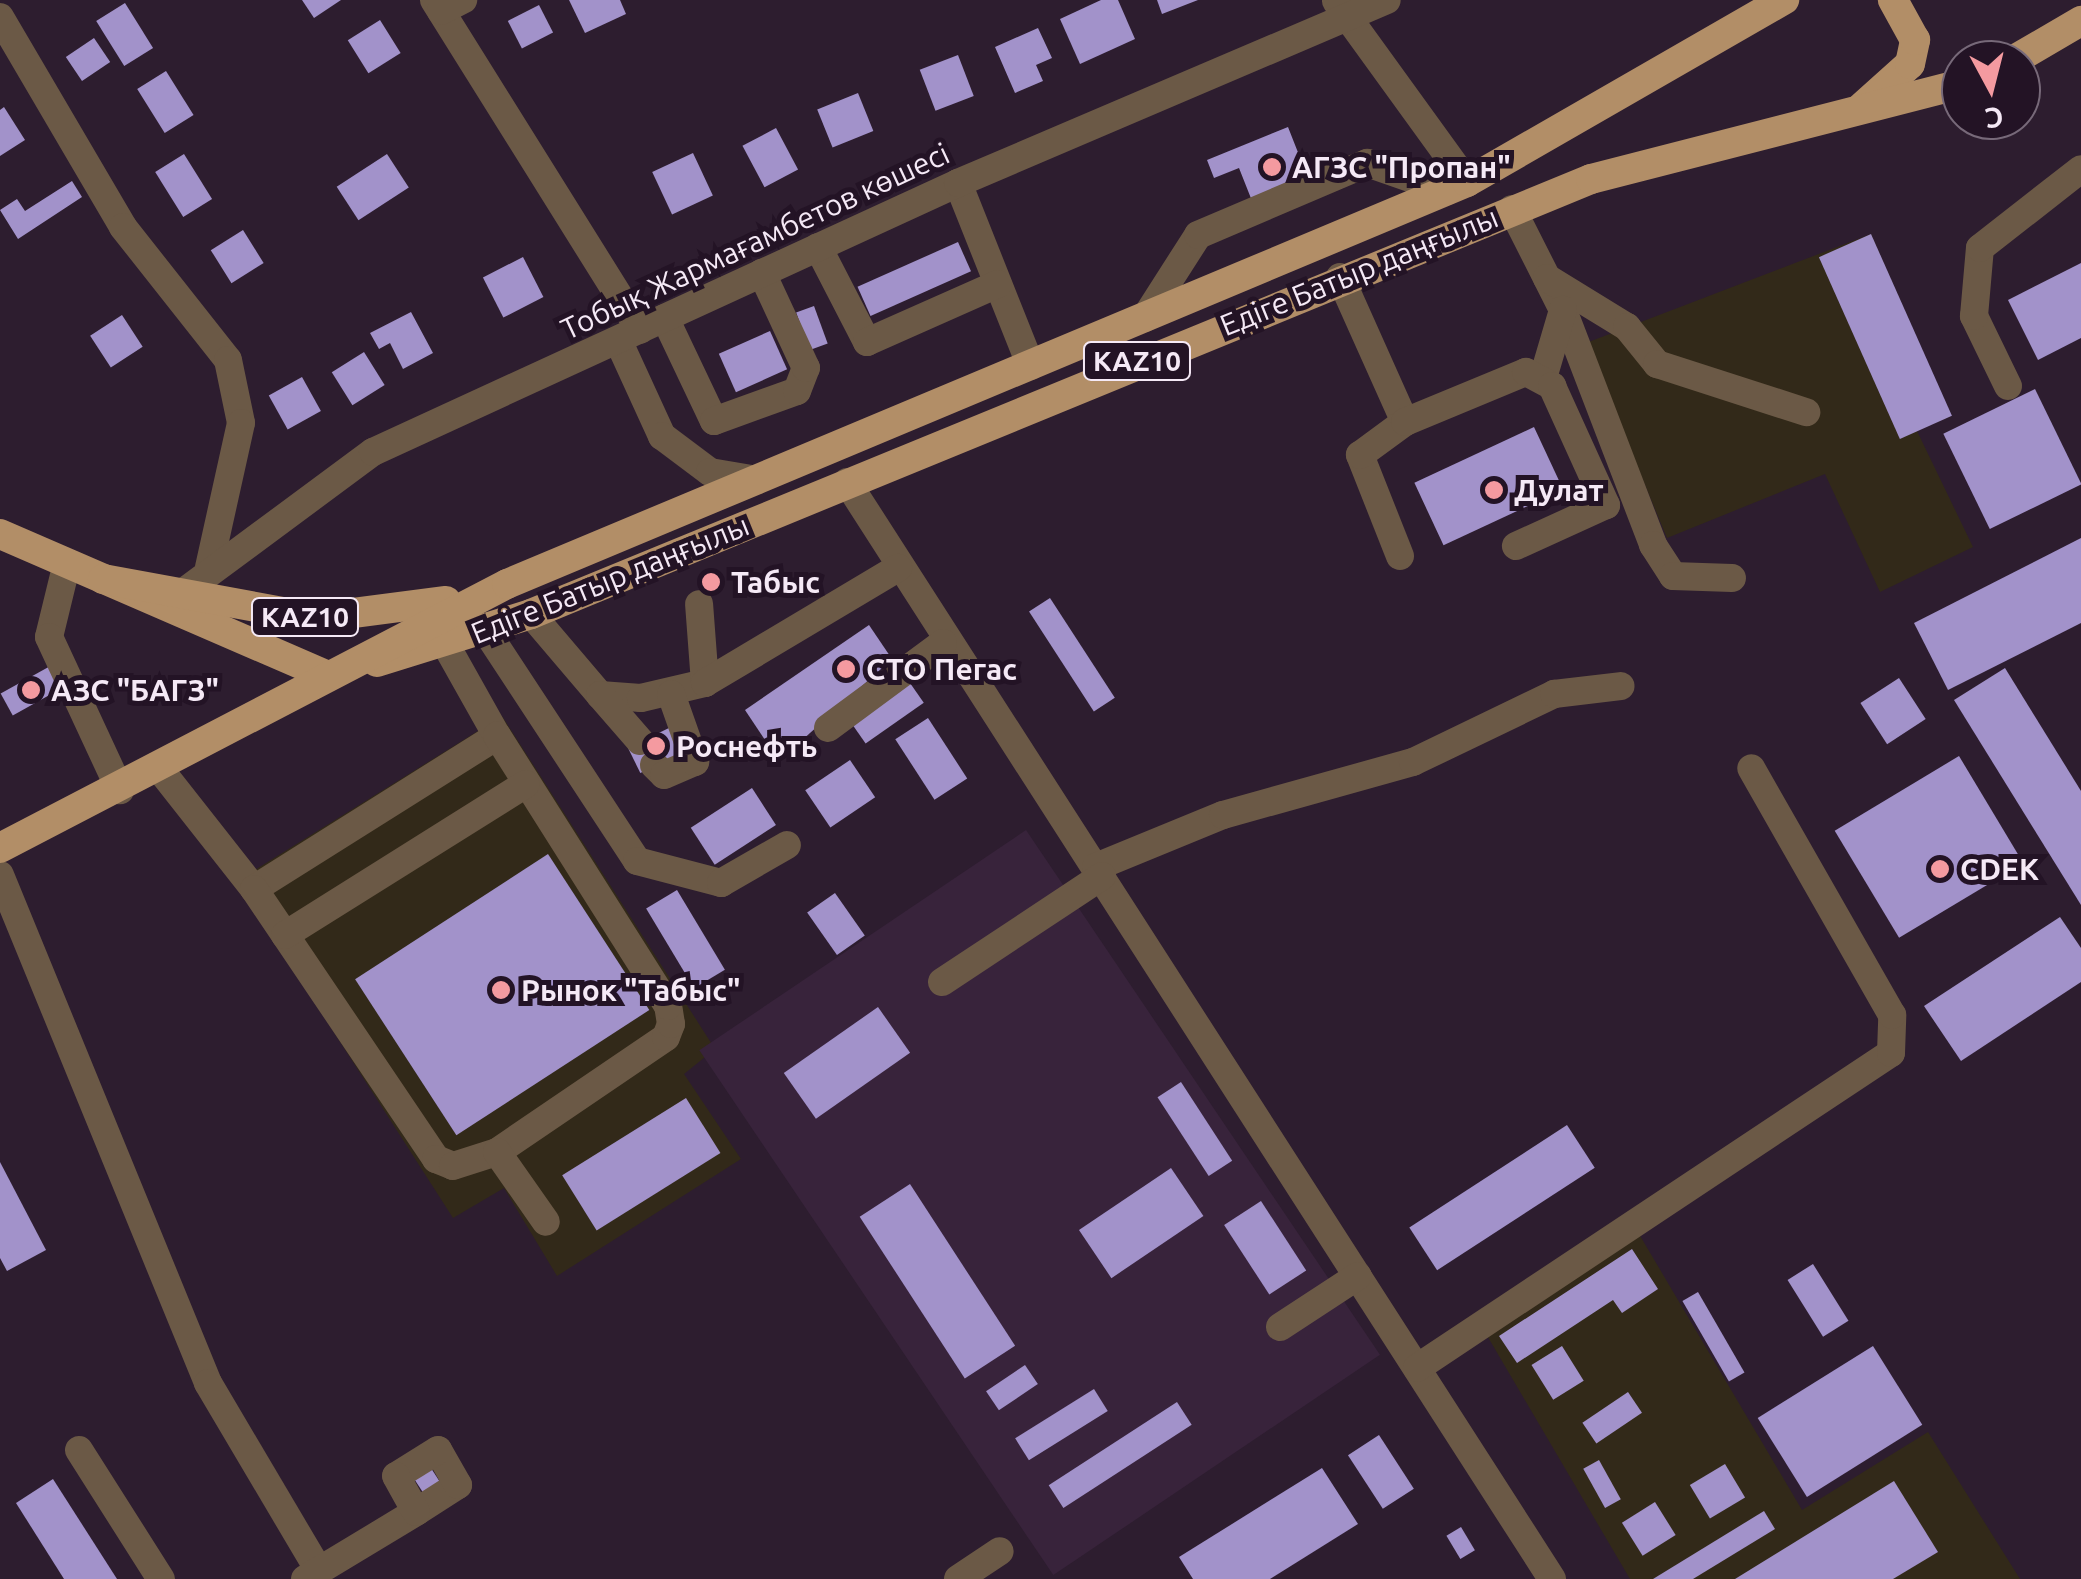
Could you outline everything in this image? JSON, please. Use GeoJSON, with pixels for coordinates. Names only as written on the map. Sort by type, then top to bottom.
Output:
{"type":"FeatureCollection","features":[{"type":"Feature","properties":{"kind":"main road","name":"Едіге Батыр даңғылы"},"geometry":{"type":"LineString","coordinates":[[0,848],[162,772],[326,675],[507,584],[1457,186],[1784,0]]}},
{"type":"Feature","properties":{"kind":"main road"},"geometry":{"type":"LineString","coordinates":[[1843,120],[1910,64],[1915,40],[1893,0]]}},
{"type":"Feature","properties":{"kind":"main road"},"geometry":{"type":"LineString","coordinates":[[2041,44],[2081,21]]}},
{"type":"Feature","properties":{"kind":"main road","name":"Едіге Батыр даңғылы"},"geometry":{"type":"LineString","coordinates":[[326,675],[446,645],[531,614],[1340,276],[1591,179],[1843,120],[1941,90]]}},
{"type":"Feature","properties":{"kind":"main road","name":"KAZ10"},"geometry":{"type":"LineString","coordinates":[[0,534],[326,675]]}},
{"type":"Feature","properties":{"kind":"main road","name":"KAZ10"},"geometry":{"type":"LineString","coordinates":[[103,578],[269,613],[366,617],[507,584]]}},
{"type":"Feature","properties":{"kind":"street","name":"Тобық Жармағамбетов көшесі"},"geometry":{"type":"LineString","coordinates":[[181,594],[209,567],[373,452],[1340,7],[1387,0]]}},
{"type":"Feature","properties":{"kind":"street"},"geometry":{"type":"LineString","coordinates":[[446,4],[641,330],[714,422],[797,391],[806,368],[762,274]]}},
{"type":"Feature","properties":{"kind":"street"},"geometry":{"type":"LineString","coordinates":[[1340,7],[1457,186]]}},
{"type":"Feature","properties":{"kind":"street"},"geometry":{"type":"LineString","coordinates":[[0,18],[123,227],[228,360],[241,423],[209,567]]}},
{"type":"Feature","properties":{"kind":"street"},"geometry":{"type":"LineString","coordinates":[[1145,318],[1198,235],[1299,192],[1367,164],[1457,186]]}},
{"type":"Feature","properties":{"kind":"street"},"geometry":{"type":"LineString","coordinates":[[2008,386],[1974,316],[1980,248],[2081,169]]}},
{"type":"Feature","properties":{"kind":"street"},"geometry":{"type":"LineString","coordinates":[[958,182],[1031,366]]}},
{"type":"Feature","properties":{"kind":"street"},"geometry":{"type":"LineString","coordinates":[[1512,209],[1563,310],[1654,545],[1673,576],[1732,578]]}},
{"type":"Feature","properties":{"kind":"street"},"geometry":{"type":"LineString","coordinates":[[818,247],[867,342],[998,284]]}},
{"type":"Feature","properties":{"kind":"street"},"geometry":{"type":"LineString","coordinates":[[1340,276],[1405,422]]}},
{"type":"Feature","properties":{"kind":"street"},"geometry":{"type":"LineString","coordinates":[[1545,276],[1627,328],[1657,364],[1806,412]]}},
{"type":"Feature","properties":{"kind":"street"},"geometry":{"type":"LineString","coordinates":[[1516,546],[1606,505],[1543,378],[1563,310]]}},
{"type":"Feature","properties":{"kind":"street"},"geometry":{"type":"LineString","coordinates":[[641,330],[662,436],[710,472],[757,480]]}},
{"type":"Feature","properties":{"kind":"street"},"geometry":{"type":"LineString","coordinates":[[1400,556],[1360,456],[1405,422],[1526,372],[1543,378]]}},
{"type":"Feature","properties":{"kind":"street"},"geometry":{"type":"LineString","coordinates":[[846,482],[943,643],[1100,872],[1552,1579]]}},
{"type":"Feature","properties":{"kind":"street"},"geometry":{"type":"LineString","coordinates":[[66,563],[49,637],[120,790]]}},
{"type":"Feature","properties":{"kind":"street"},"geometry":{"type":"LineString","coordinates":[[600,695],[671,694],[705,683],[898,568]]}},
{"type":"Feature","properties":{"kind":"street"},"geometry":{"type":"LineString","coordinates":[[699,604],[705,683]]}},
{"type":"Feature","properties":{"kind":"street"},"geometry":{"type":"LineString","coordinates":[[531,614],[664,775],[695,762],[671,694]]}},
{"type":"Feature","properties":{"kind":"street"},"geometry":{"type":"LineString","coordinates":[[486,631],[637,862],[721,883],[788,845]]}},
{"type":"Feature","properties":{"kind":"street"},"geometry":{"type":"LineString","coordinates":[[828,728],[943,643]]}},
{"type":"Feature","properties":{"kind":"street"},"geometry":{"type":"LineString","coordinates":[[162,772],[254,889],[436,1158],[453,1166],[497,1152],[666,1037],[671,1024],[668,1006],[526,784],[446,645]]}},
{"type":"Feature","properties":{"kind":"street"},"geometry":{"type":"LineString","coordinates":[[942,982],[1100,872],[1223,814],[1412,762],[1554,694],[1620,686]]}},
{"type":"Feature","properties":{"kind":"street"},"geometry":{"type":"LineString","coordinates":[[254,889],[497,736]]}},
{"type":"Feature","properties":{"kind":"street"},"geometry":{"type":"LineString","coordinates":[[1417,1368],[1890,1053],[1892,1015],[1751,768]]}},
{"type":"Feature","properties":{"kind":"street"},"geometry":{"type":"LineString","coordinates":[[285,935],[526,784]]}},
{"type":"Feature","properties":{"kind":"street"},"geometry":{"type":"LineString","coordinates":[[0,875],[208,1383],[312,1575],[416,1512]]}},
{"type":"Feature","properties":{"kind":"street"},"geometry":{"type":"LineString","coordinates":[[497,1152],[546,1222]]}},
{"type":"Feature","properties":{"kind":"street"},"geometry":{"type":"LineString","coordinates":[[1280,1327],[1358,1276]]}},
{"type":"Feature","properties":{"kind":"street"},"geometry":{"type":"LineString","coordinates":[[80,1450],[161,1579]]}},
{"type":"Feature","properties":{"kind":"street"},"geometry":{"type":"LineString","coordinates":[[958,1579],[1000,1552]]}},
{"type":"Feature","properties":{"kind":"shaded area"},"geometry":{"type":"Polygon","coordinates":[[[1871,234],[1951,416],[1917,431],[1973,547],[1880,592],[1825,474],[1667,538],[1586,343],[1871,234]]]}},
{"type":"Feature","properties":{"kind":"shaded area"},"geometry":{"type":"Polygon","coordinates":[[[502,716],[715,1049],[684,1074],[741,1159],[557,1276],[504,1188],[453,1218],[237,881],[502,716]]]}},
{"type":"Feature","properties":{"kind":"shaded area"},"geometry":{"type":"Polygon","coordinates":[[[1026,830],[1380,1355],[1053,1575],[699,1050],[1026,830]]]}},
{"type":"Feature","properties":{"kind":"shaded area"},"geometry":{"type":"Polygon","coordinates":[[[1639,1234],[1802,1510],[1928,1432],[2020,1579],[1630,1579],[1482,1327],[1639,1234]]]}},
{"type":"Feature","properties":{"kind":"building"},"geometry":{"type":"Polygon","coordinates":[[[302,0],[341,0],[314,18],[302,0]]]}},
{"type":"Feature","properties":{"kind":"building"},"geometry":{"type":"Polygon","coordinates":[[[569,0],[620,0],[626,14],[585,33],[569,0]]]}},
{"type":"Feature","properties":{"kind":"building"},"geometry":{"type":"Polygon","coordinates":[[[1101,0],[1118,0],[1135,39],[1080,64],[1060,19],[1101,0]]]}},
{"type":"Feature","properties":{"kind":"building"},"geometry":{"type":"Polygon","coordinates":[[[1157,0],[1198,0],[1162,14],[1157,0]]]}},
{"type":"Feature","properties":{"kind":"building"},"geometry":{"type":"Polygon","coordinates":[[[125,3],[153,48],[124,66],[96,21],[125,3]]]}},
{"type":"Feature","properties":{"kind":"building"},"geometry":{"type":"Polygon","coordinates":[[[539,5],[553,33],[522,49],[508,21],[539,5]]]}},
{"type":"Feature","properties":{"kind":"building"},"geometry":{"type":"Polygon","coordinates":[[[380,20],[401,53],[368,73],[348,40],[380,20]]]}},
{"type":"Feature","properties":{"kind":"building"},"geometry":{"type":"Polygon","coordinates":[[[1038,28],[1052,58],[1036,65],[1043,81],[1015,93],[995,47],[1038,28]]]}},
{"type":"Feature","properties":{"kind":"building"},"geometry":{"type":"Polygon","coordinates":[[[94,38],[110,62],[82,81],[66,57],[94,38]]]}},
{"type":"Feature","properties":{"kind":"building"},"geometry":{"type":"Polygon","coordinates":[[[958,55],[974,96],[935,111],[920,70],[958,55]]]}},
{"type":"Feature","properties":{"kind":"building"},"geometry":{"type":"Polygon","coordinates":[[[166,71],[194,115],[165,133],[137,89],[166,71]]]}},
{"type":"Feature","properties":{"kind":"building"},"geometry":{"type":"Polygon","coordinates":[[[858,93],[873,131],[833,147],[817,109],[858,93]]]}},
{"type":"Feature","properties":{"kind":"building"},"geometry":{"type":"Polygon","coordinates":[[[4,107],[25,140],[0,156],[0,110],[4,107]]]}},
{"type":"Feature","properties":{"kind":"building"},"geometry":{"type":"Polygon","coordinates":[[[1288,127],[1310,183],[1254,206],[1239,168],[1214,178],[1207,160],[1288,127]]]}},
{"type":"Feature","properties":{"kind":"building"},"geometry":{"type":"Polygon","coordinates":[[[776,128],[798,169],[765,187],[742,146],[776,128]]]}},
{"type":"Feature","properties":{"kind":"building"},"geometry":{"type":"Polygon","coordinates":[[[693,153],[713,196],[672,215],[652,172],[693,153]]]}},
{"type":"Feature","properties":{"kind":"building"},"geometry":{"type":"Polygon","coordinates":[[[184,154],[212,199],[183,217],[155,172],[184,154]]]}},
{"type":"Feature","properties":{"kind":"building"},"geometry":{"type":"Polygon","coordinates":[[[387,154],[409,188],[358,220],[337,187],[387,154]]]}},
{"type":"Feature","properties":{"kind":"building"},"geometry":{"type":"Polygon","coordinates":[[[72,181],[82,197],[18,239],[0,210],[17,199],[25,211],[72,181]]]}},
{"type":"Feature","properties":{"kind":"building"},"geometry":{"type":"Polygon","coordinates":[[[243,230],[264,263],[231,283],[211,250],[243,230]]]}},
{"type":"Feature","properties":{"kind":"building"},"geometry":{"type":"Polygon","coordinates":[[[1871,234],[1952,416],[1900,439],[1819,257],[1871,234]]]}},
{"type":"Feature","properties":{"kind":"building"},"geometry":{"type":"Polygon","coordinates":[[[958,242],[971,271],[871,316],[858,287],[958,242]]]}},
{"type":"Feature","properties":{"kind":"building"},"geometry":{"type":"Polygon","coordinates":[[[523,257],[543,297],[503,318],[483,277],[523,257]]]}},
{"type":"Feature","properties":{"kind":"building"},"geometry":{"type":"Polygon","coordinates":[[[2081,263],[2081,338],[2038,360],[2008,300],[2081,263]]]}},
{"type":"Feature","properties":{"kind":"building"},"geometry":{"type":"Polygon","coordinates":[[[814,306],[828,344],[810,350],[796,312],[814,306]]]}},
{"type":"Feature","properties":{"kind":"building"},"geometry":{"type":"Polygon","coordinates":[[[411,312],[433,353],[403,369],[390,343],[379,349],[370,333],[411,312]]]}},
{"type":"Feature","properties":{"kind":"building"},"geometry":{"type":"Polygon","coordinates":[[[122,315],[143,347],[111,368],[90,336],[122,315]]]}},
{"type":"Feature","properties":{"kind":"building"},"geometry":{"type":"Polygon","coordinates":[[[770,331],[787,369],[736,392],[719,354],[770,331]]]}},
{"type":"Feature","properties":{"kind":"building"},"geometry":{"type":"Polygon","coordinates":[[[364,352],[385,385],[352,405],[332,372],[364,352]]]}},
{"type":"Feature","properties":{"kind":"building"},"geometry":{"type":"Polygon","coordinates":[[[302,377],[321,411],[288,430],[269,395],[302,377]]]}},
{"type":"Feature","properties":{"kind":"building"},"geometry":{"type":"Polygon","coordinates":[[[2035,389],[2081,485],[1990,529],[1943,434],[2035,389]]]}},
{"type":"Feature","properties":{"kind":"building"},"geometry":{"type":"Polygon","coordinates":[[[1534,427],[1563,490],[1444,545],[1414,483],[1534,427]]]}},
{"type":"Feature","properties":{"kind":"building"},"geometry":{"type":"Polygon","coordinates":[[[2081,538],[2081,623],[1948,690],[1914,623],[2081,538]]]}},
{"type":"Feature","properties":{"kind":"building"},"geometry":{"type":"Polygon","coordinates":[[[1050,598],[1115,698],[1094,711],[1029,612],[1050,598]]]}},
{"type":"Feature","properties":{"kind":"building"},"geometry":{"type":"Polygon","coordinates":[[[869,625],[892,659],[779,761],[745,710],[869,625]]]}},
{"type":"Feature","properties":{"kind":"building"},"geometry":{"type":"Polygon","coordinates":[[[54,664],[66,686],[13,715],[1,694],[54,664]]]}},
{"type":"Feature","properties":{"kind":"building"},"geometry":{"type":"Polygon","coordinates":[[[2005,668],[2081,791],[2081,905],[1954,700],[2005,668]]]}},
{"type":"Feature","properties":{"kind":"building"},"geometry":{"type":"Polygon","coordinates":[[[1899,678],[1926,719],[1887,744],[1860,703],[1899,678]]]}},
{"type":"Feature","properties":{"kind":"building"},"geometry":{"type":"Polygon","coordinates":[[[910,683],[924,703],[866,743],[852,724],[910,683]]]}},
{"type":"Feature","properties":{"kind":"building"},"geometry":{"type":"Polygon","coordinates":[[[928,718],[967,778],[935,800],[895,739],[928,718]]]}},
{"type":"Feature","properties":{"kind":"building"},"geometry":{"type":"Polygon","coordinates":[[[673,726],[685,751],[640,773],[628,748],[673,726]]]}},
{"type":"Feature","properties":{"kind":"building"},"geometry":{"type":"Polygon","coordinates":[[[1959,756],[2023,863],[1899,938],[1835,831],[1959,756]]]}},
{"type":"Feature","properties":{"kind":"building"},"geometry":{"type":"Polygon","coordinates":[[[850,760],[875,797],[830,828],[805,790],[850,760]]]}},
{"type":"Feature","properties":{"kind":"building"},"geometry":{"type":"Polygon","coordinates":[[[752,788],[776,825],[715,865],[691,828],[752,788]]]}},
{"type":"Feature","properties":{"kind":"building","name":"Рынок \"Табыс\""},"geometry":{"type":"Polygon","coordinates":[[[548,854],[649,1010],[456,1135],[355,979],[548,854]]]}},
{"type":"Feature","properties":{"kind":"building"},"geometry":{"type":"Polygon","coordinates":[[[677,890],[725,970],[694,988],[646,909],[677,890]]]}},
{"type":"Feature","properties":{"kind":"building"},"geometry":{"type":"Polygon","coordinates":[[[835,893],[865,936],[837,955],[807,913],[835,893]]]}},
{"type":"Feature","properties":{"kind":"building"},"geometry":{"type":"Polygon","coordinates":[[[2060,917],[2081,948],[2081,982],[1961,1061],[1924,1006],[2060,917]]]}},
{"type":"Feature","properties":{"kind":"building"},"geometry":{"type":"Polygon","coordinates":[[[878,1007],[910,1053],[816,1119],[784,1073],[878,1007]]]}},
{"type":"Feature","properties":{"kind":"building"},"geometry":{"type":"Polygon","coordinates":[[[1181,1082],[1232,1161],[1209,1176],[1158,1097],[1181,1082]]]}},
{"type":"Feature","properties":{"kind":"building"},"geometry":{"type":"Polygon","coordinates":[[[686,1098],[720,1153],[597,1230],[562,1175],[686,1098]]]}},
{"type":"Feature","properties":{"kind":"building"},"geometry":{"type":"Polygon","coordinates":[[[1567,1125],[1595,1168],[1437,1270],[1409,1227],[1567,1125]]]}},
{"type":"Feature","properties":{"kind":"building"},"geometry":{"type":"Polygon","coordinates":[[[0,1162],[46,1250],[7,1271],[0,1258],[0,1162]]]}},
{"type":"Feature","properties":{"kind":"building"},"geometry":{"type":"Polygon","coordinates":[[[1171,1168],[1203,1216],[1111,1278],[1079,1230],[1171,1168]]]}},
{"type":"Feature","properties":{"kind":"building"},"geometry":{"type":"Polygon","coordinates":[[[910,1184],[1015,1346],[965,1379],[860,1217],[910,1184]]]}},
{"type":"Feature","properties":{"kind":"building"},"geometry":{"type":"Polygon","coordinates":[[[1261,1201],[1306,1271],[1269,1295],[1224,1225],[1261,1201]]]}},
{"type":"Feature","properties":{"kind":"building"},"geometry":{"type":"Polygon","coordinates":[[[1632,1249],[1658,1289],[1622,1313],[1613,1300],[1517,1363],[1499,1336],[1632,1249]]]}},
{"type":"Feature","properties":{"kind":"building"},"geometry":{"type":"Polygon","coordinates":[[[1813,1264],[1849,1321],[1823,1337],[1788,1280],[1813,1264]]]}},
{"type":"Feature","properties":{"kind":"building"},"geometry":{"type":"Polygon","coordinates":[[[1698,1292],[1744,1373],[1729,1382],[1682,1301],[1698,1292]]]}},
{"type":"Feature","properties":{"kind":"building"},"geometry":{"type":"Polygon","coordinates":[[[1562,1346],[1584,1381],[1553,1400],[1531,1365],[1562,1346]]]}},
{"type":"Feature","properties":{"kind":"building"},"geometry":{"type":"Polygon","coordinates":[[[1873,1346],[1922,1425],[1807,1497],[1758,1418],[1873,1346]]]}},
{"type":"Feature","properties":{"kind":"building"},"geometry":{"type":"Polygon","coordinates":[[[1025,1365],[1038,1384],[999,1410],[986,1391],[1025,1365]]]}},
{"type":"Feature","properties":{"kind":"building"},"geometry":{"type":"Polygon","coordinates":[[[1094,1389],[1108,1411],[1029,1460],[1015,1438],[1094,1389]]]}},
{"type":"Feature","properties":{"kind":"building"},"geometry":{"type":"Polygon","coordinates":[[[1628,1392],[1642,1413],[1596,1443],[1582,1423],[1628,1392]]]}},
{"type":"Feature","properties":{"kind":"building"},"geometry":{"type":"Polygon","coordinates":[[[1177,1402],[1192,1425],[1063,1508],[1049,1485],[1177,1402]]]}},
{"type":"Feature","properties":{"kind":"building"},"geometry":{"type":"Polygon","coordinates":[[[1379,1435],[1414,1489],[1383,1509],[1348,1455],[1379,1435]]]}},
{"type":"Feature","properties":{"kind":"building"},"geometry":{"type":"Polygon","coordinates":[[[1599,1460],[1621,1499],[1605,1508],[1583,1469],[1599,1460]]]}},
{"type":"Feature","properties":{"kind":"building"},"geometry":{"type":"Polygon","coordinates":[[[1725,1464],[1745,1497],[1710,1519],[1690,1485],[1725,1464]]]}},
{"type":"Feature","properties":{"kind":"building"},"geometry":{"type":"Polygon","coordinates":[[[429,1465],[442,1485],[425,1496],[412,1476],[429,1465]]]}},
{"type":"Feature","properties":{"kind":"building"},"geometry":{"type":"Polygon","coordinates":[[[1322,1468],[1358,1524],[1270,1579],[1193,1579],[1179,1557],[1322,1468]]]}},
{"type":"Feature","properties":{"kind":"building"},"geometry":{"type":"Polygon","coordinates":[[[53,1479],[117,1579],[64,1579],[16,1503],[53,1479]]]}},
{"type":"Feature","properties":{"kind":"building"},"geometry":{"type":"Polygon","coordinates":[[[1894,1481],[1938,1552],[1893,1579],[1735,1579],[1894,1481]]]}},
{"type":"Feature","properties":{"kind":"building"},"geometry":{"type":"Polygon","coordinates":[[[1655,1502],[1676,1535],[1643,1556],[1622,1523],[1655,1502]]]}},
{"type":"Feature","properties":{"kind":"building"},"geometry":{"type":"Polygon","coordinates":[[[1764,1511],[1775,1529],[1693,1579],[1653,1579],[1764,1511]]]}},
{"type":"Feature","properties":{"kind":"building"},"geometry":{"type":"Polygon","coordinates":[[[1461,1527],[1475,1550],[1460,1559],[1446,1536],[1461,1527]]]}},
{"type":"Feature","properties":{"kind":"place","name":"АГЗС \"Пропан\""},"geometry":{"type":"Point","coordinates":[1272,167]}},
{"type":"Feature","properties":{"kind":"place","name":"Дулат"},"geometry":{"type":"Point","coordinates":[1494,490]}},
{"type":"Feature","properties":{"kind":"place","name":"Табыс"},"geometry":{"type":"Point","coordinates":[711,582]}},
{"type":"Feature","properties":{"kind":"place","name":"СТО Пегас"},"geometry":{"type":"Point","coordinates":[846,669]}},
{"type":"Feature","properties":{"kind":"place","name":"АЗС \"БАГЗ\""},"geometry":{"type":"Point","coordinates":[31,690]}},
{"type":"Feature","properties":{"kind":"place","name":"Роснефть"},"geometry":{"type":"Point","coordinates":[656,746]}},
{"type":"Feature","properties":{"kind":"place","name":"CDEK"},"geometry":{"type":"Point","coordinates":[1940,869]}},
{"type":"Feature","properties":{"kind":"place","name":"Рынок \"Табыс\""},"geometry":{"type":"Point","coordinates":[501,990]}}]}
